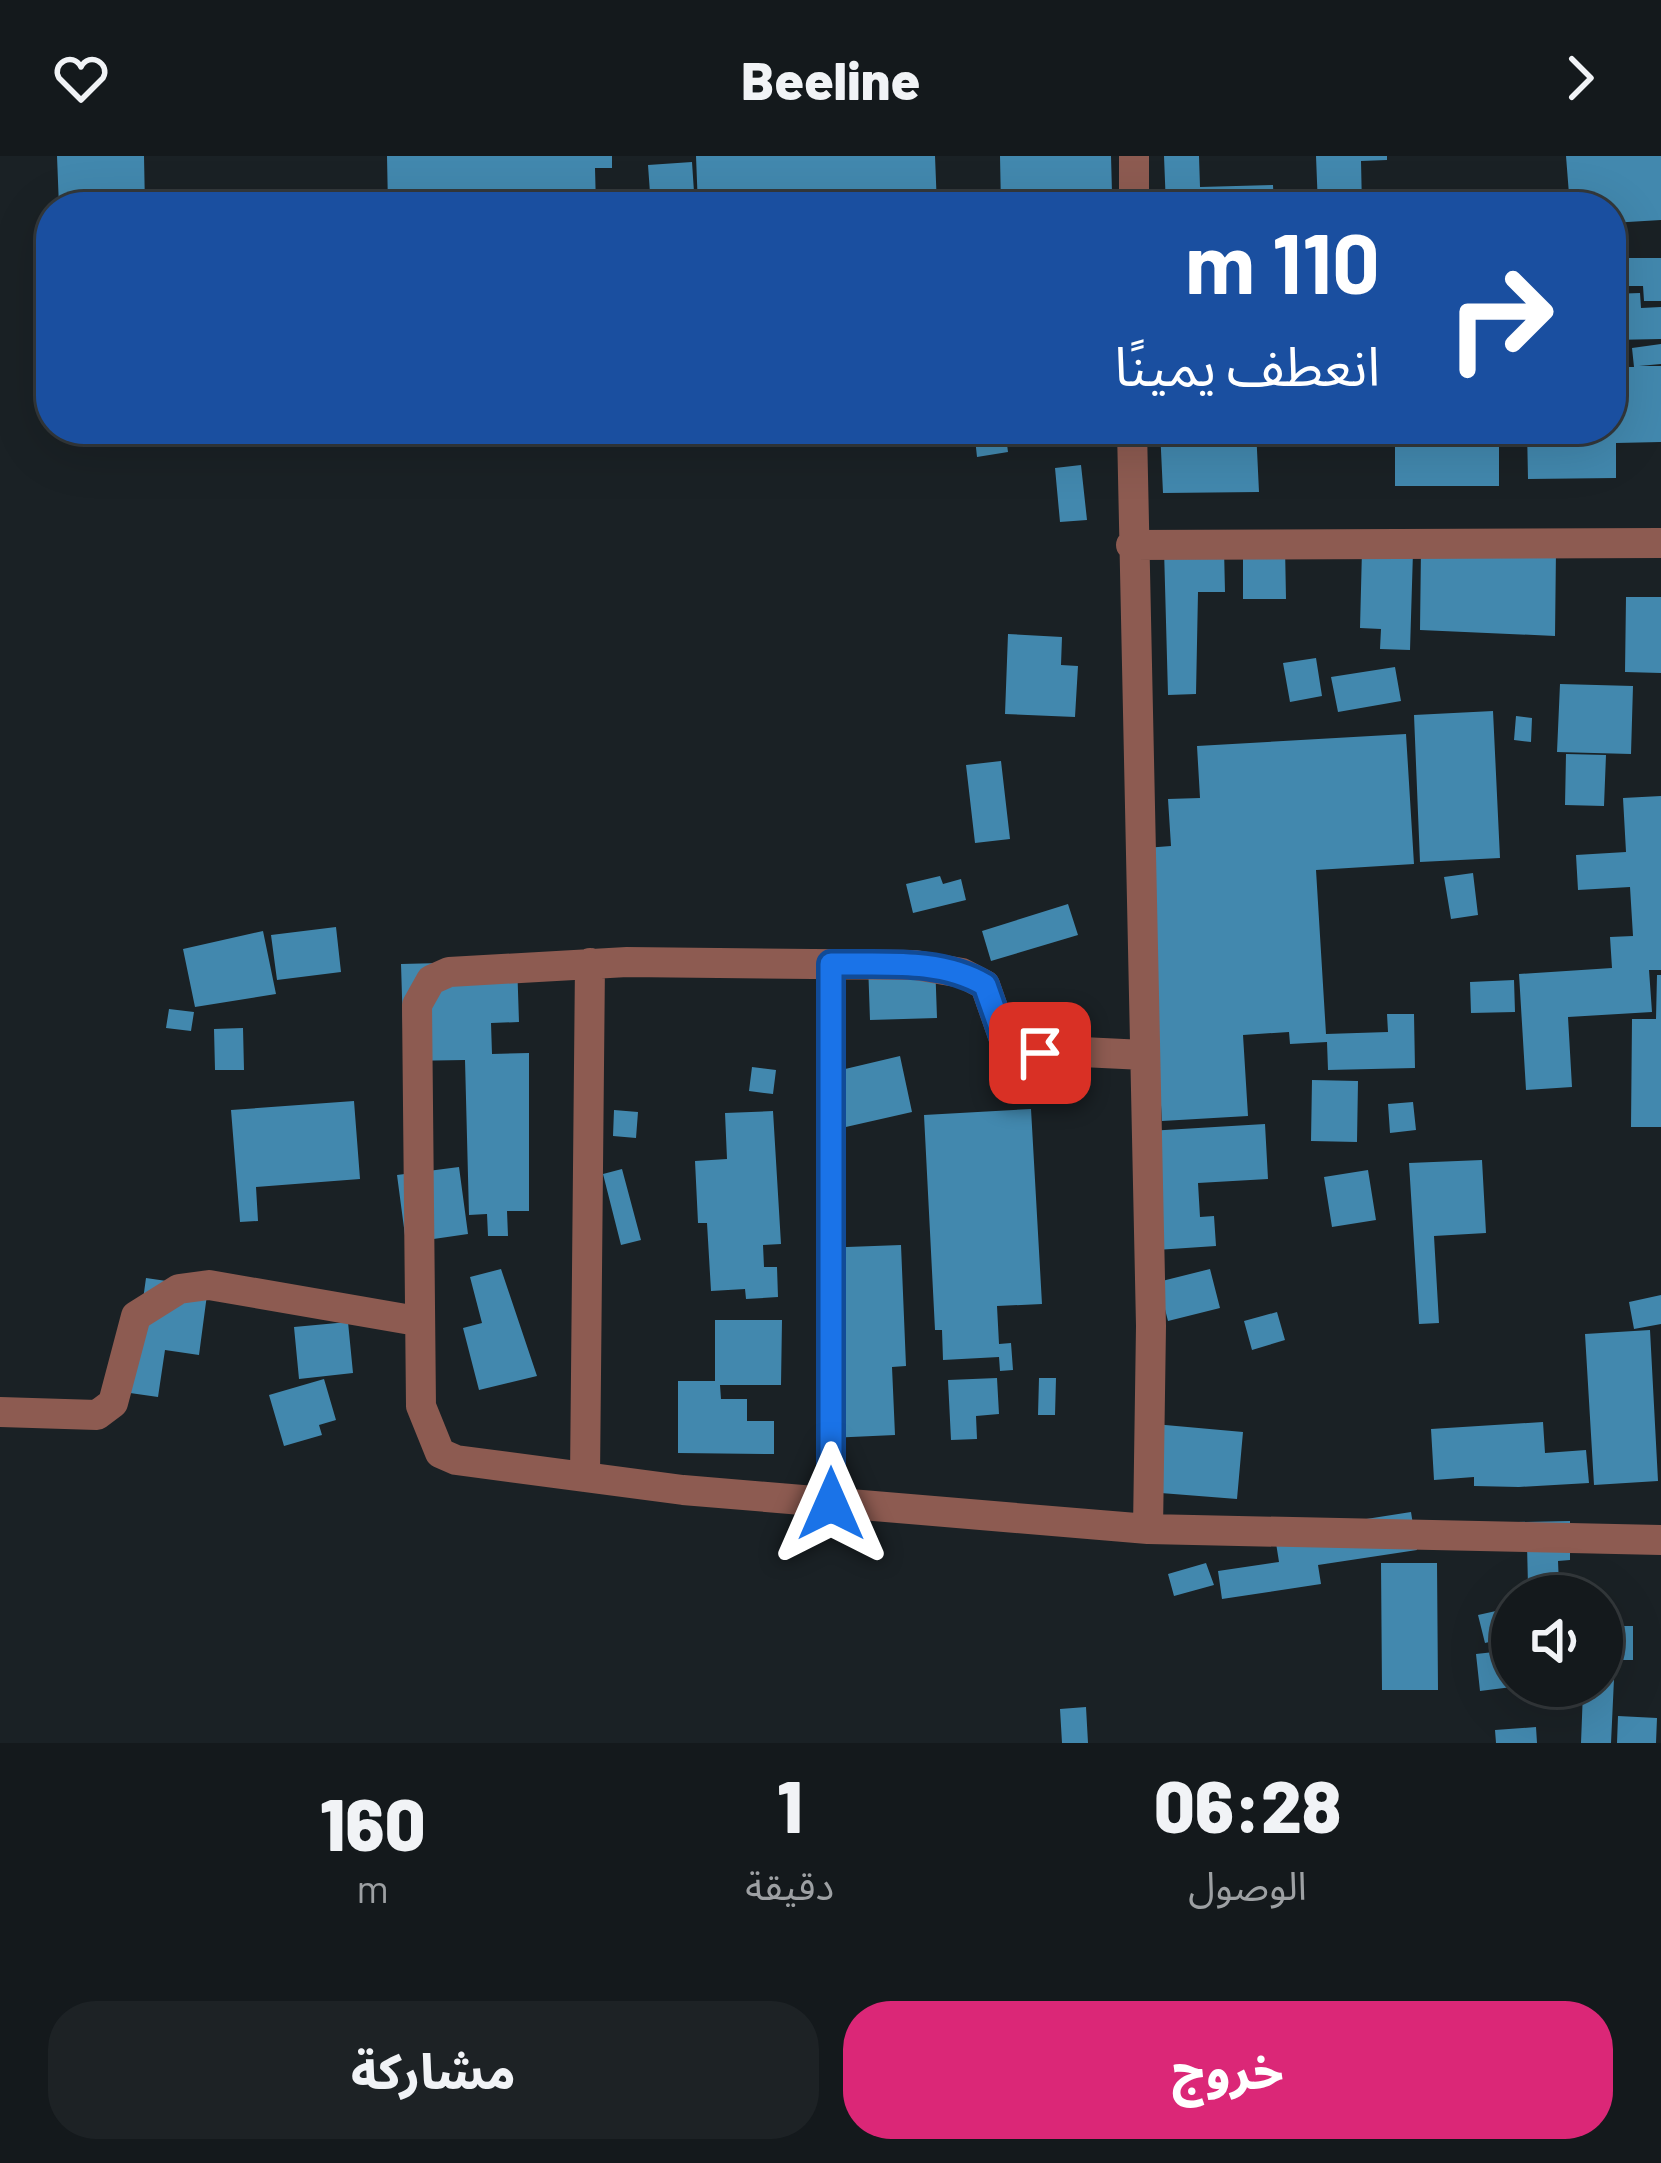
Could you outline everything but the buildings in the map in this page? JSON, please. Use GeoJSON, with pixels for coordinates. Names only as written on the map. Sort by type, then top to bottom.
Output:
{"type":"FeatureCollection","features":[{"type":"Feature","properties":{"kind":"street"},"geometry":{"type":"LineString","coordinates":[[1134,156],[1134,192]]}},
{"type":"Feature","properties":{"kind":"street"},"geometry":{"type":"LineString","coordinates":[[1132,444],[1151,1326],[1148,1529]]}},
{"type":"Feature","properties":{"kind":"street"},"geometry":{"type":"LineString","coordinates":[[1131,545],[1661,543]]}},
{"type":"Feature","properties":{"kind":"street"},"geometry":{"type":"LineString","coordinates":[[1144,1055],[1020,1049],[1005,1042],[985,985],[962,973],[915,965],[590,964],[449,972],[422,991],[417,1005],[421,1406],[440,1453],[456,1460],[585,1477],[831,1504],[1148,1529],[1661,1540]]}},
{"type":"Feature","properties":{"kind":"street"},"geometry":{"type":"LineString","coordinates":[[585,1477],[590,964]]}},
{"type":"Feature","properties":{"kind":"street"},"geometry":{"type":"LineString","coordinates":[[831,964],[831,1504]]}},
{"type":"Feature","properties":{"kind":"street"},"geometry":{"type":"LineString","coordinates":[[0,1412],[97,1415],[113,1403],[136,1316],[179,1289],[208,1285],[417,1321]]}},
{"type":"Feature","properties":{"kind":"route"},"geometry":{"type":"LineString","coordinates":[[831,1504],[831,964],[915,965],[962,973],[985,985],[1005,1042],[1040,1053]]}}]}
